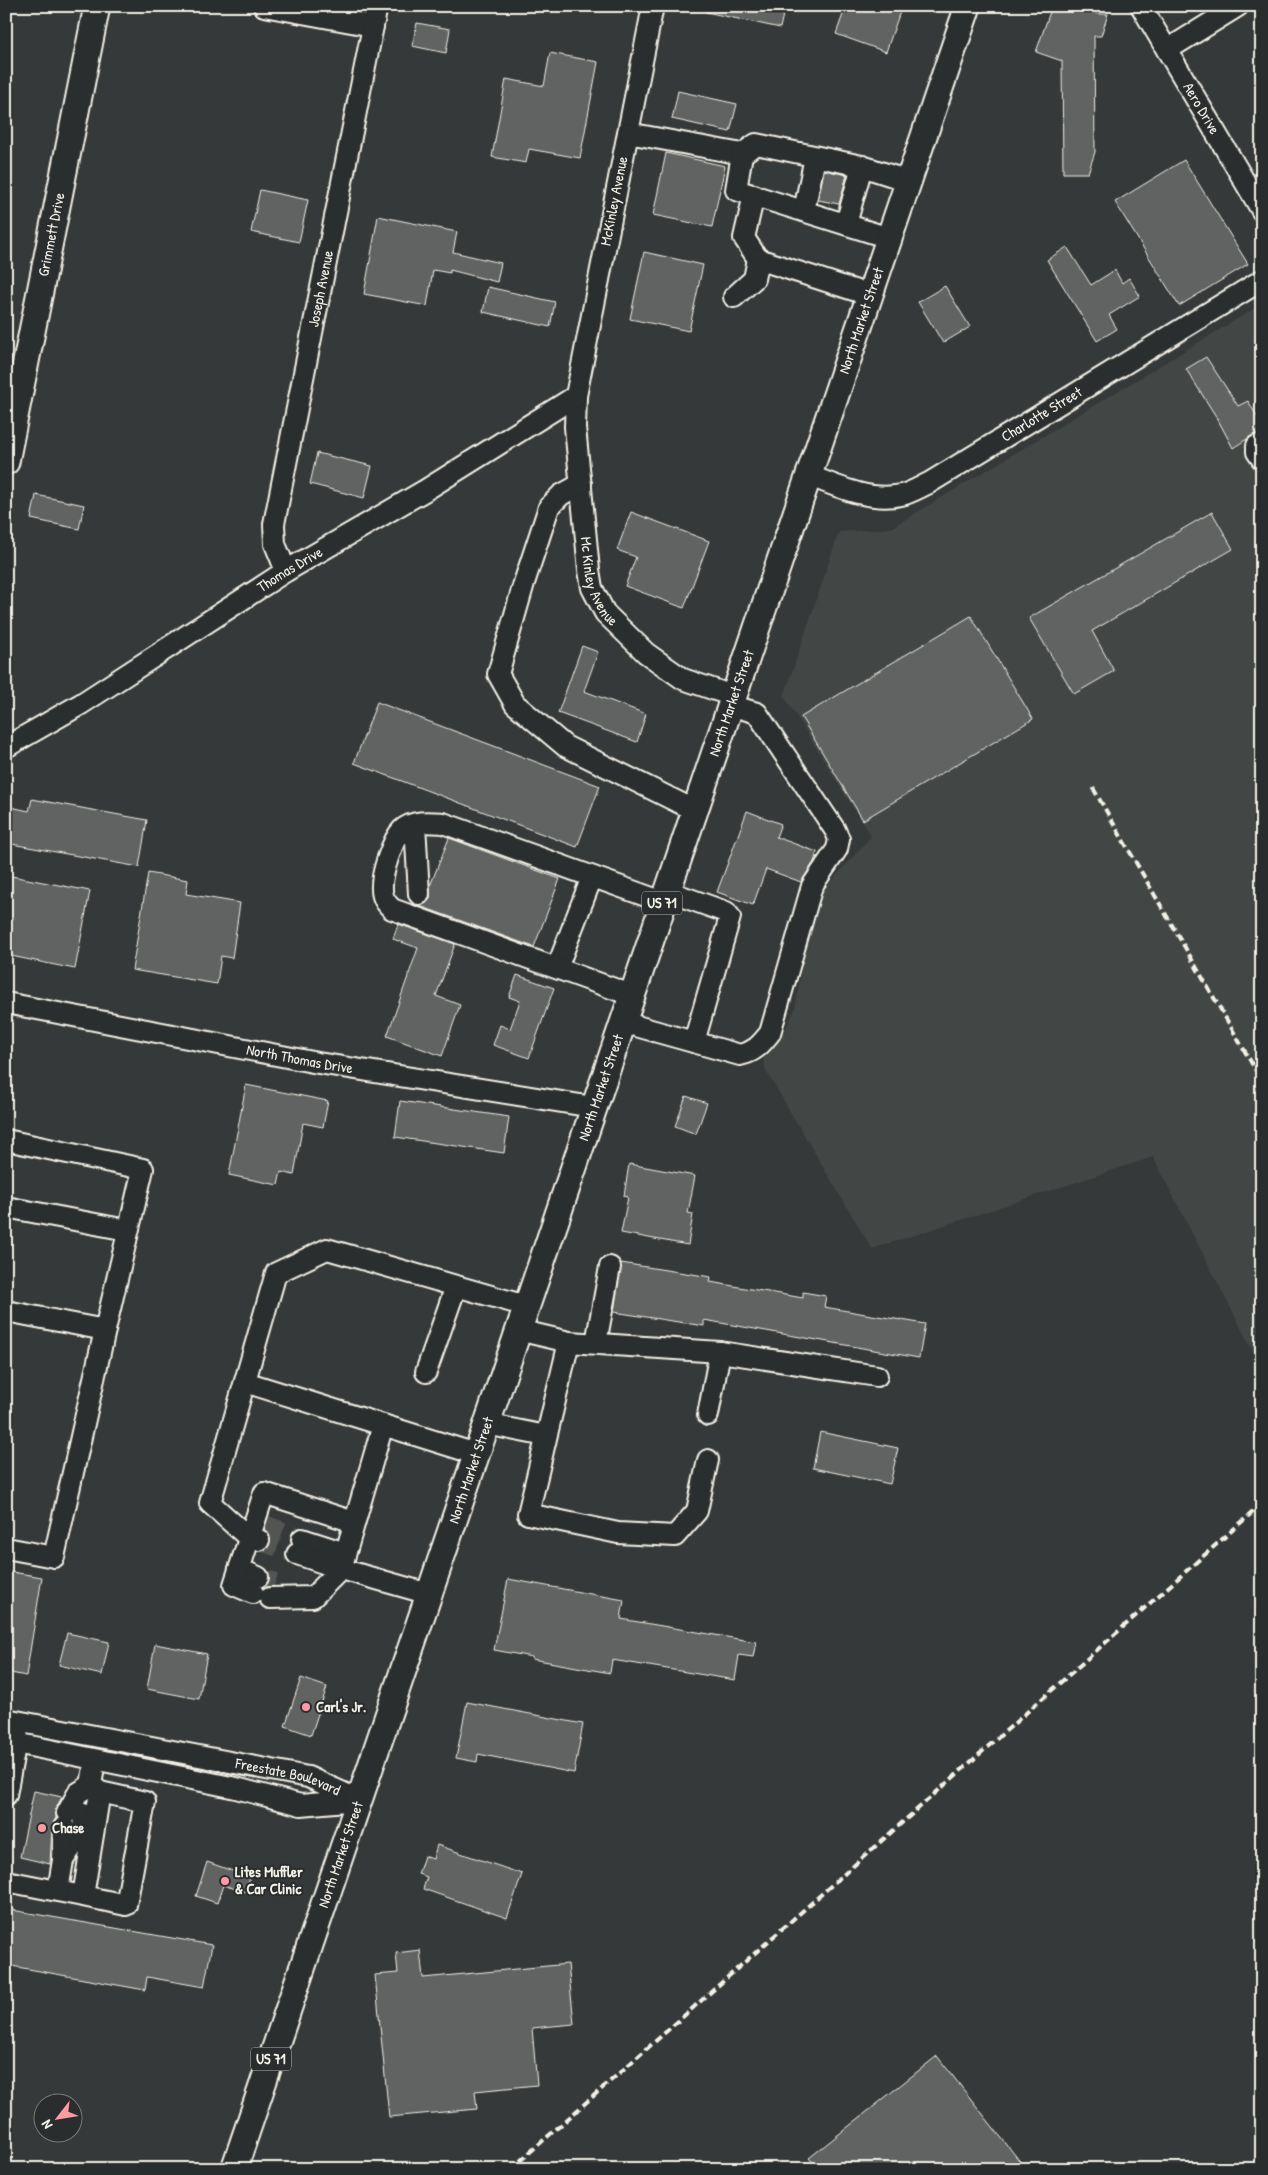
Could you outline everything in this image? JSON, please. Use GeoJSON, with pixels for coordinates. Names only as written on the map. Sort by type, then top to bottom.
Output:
{"type":"FeatureCollection","features":[{"type":"Feature","properties":{"kind":"main road","name":"Grimmett Drive"},"geometry":{"type":"LineString","coordinates":[[6,462],[97,6]]}},
{"type":"Feature","properties":{"kind":"main road","name":"North Market Street"},"geometry":{"type":"LineString","coordinates":[[234,2169],[968,6]]}},
{"type":"Feature","properties":{"kind":"street"},"geometry":{"type":"LineString","coordinates":[[264,6],[373,26]]}},
{"type":"Feature","properties":{"kind":"street","name":"Joseph Avenue"},"geometry":{"type":"LineString","coordinates":[[286,571],[275,544],[274,524],[377,6]]}},
{"type":"Feature","properties":{"kind":"street","name":"McKinley Avenue"},"geometry":{"type":"LineString","coordinates":[[576,396],[653,6]]}},
{"type":"Feature","properties":{"kind":"street","name":"Aero Drive"},"geometry":{"type":"LineString","coordinates":[[1141,6],[1262,211]]}},
{"type":"Feature","properties":{"kind":"street"},"geometry":{"type":"LineString","coordinates":[[1167,50],[1238,6]]}},
{"type":"Feature","properties":{"kind":"street"},"geometry":{"type":"LineString","coordinates":[[628,133],[742,154]]}},
{"type":"Feature","properties":{"kind":"street"},"geometry":{"type":"LineString","coordinates":[[888,238],[736,190],[742,154],[756,144],[862,166],[908,181]]}},
{"type":"Feature","properties":{"kind":"street"},"geometry":{"type":"LineString","coordinates":[[804,211],[815,157]]}},
{"type":"Feature","properties":{"kind":"street"},"geometry":{"type":"LineString","coordinates":[[846,224],[862,166]]}},
{"type":"Feature","properties":{"kind":"street"},"geometry":{"type":"LineString","coordinates":[[754,195],[744,238],[758,259],[869,295]]}},
{"type":"Feature","properties":{"kind":"street"},"geometry":{"type":"LineString","coordinates":[[734,297],[754,279],[758,259]]}},
{"type":"Feature","properties":{"kind":"street","name":"Charlotte Street"},"geometry":{"type":"LineString","coordinates":[[808,475],[868,495],[885,497],[903,495],[929,483],[1262,280]]}},
{"type":"Feature","properties":{"kind":"street","name":"Thomas Drive"},"geometry":{"type":"LineString","coordinates":[[6,747],[81,704],[286,571],[424,491],[576,396]]}},
{"type":"Feature","properties":{"kind":"street","name":"Mc Kinley Avenue"},"geometry":{"type":"LineString","coordinates":[[576,396],[575,427],[592,588],[605,613],[629,638],[664,667],[683,679],[757,713],[839,839],[837,849],[812,886],[770,1033],[757,1048],[749,1053],[740,1054],[694,1042]]}},
{"type":"Feature","properties":{"kind":"street"},"geometry":{"type":"LineString","coordinates":[[1262,444],[1257,446],[1257,452],[1262,460]]}},
{"type":"Feature","properties":{"kind":"street"},"geometry":{"type":"LineString","coordinates":[[581,484],[561,495],[549,507],[524,583],[498,674],[516,704],[565,746],[694,810]]}},
{"type":"Feature","properties":{"kind":"street"},"geometry":{"type":"LineString","coordinates":[[622,1022],[694,1042],[730,917],[726,912],[592,877],[443,823],[426,821],[402,830],[391,850],[382,888],[384,900],[392,909],[631,995]]}},
{"type":"Feature","properties":{"kind":"street"},"geometry":{"type":"LineString","coordinates":[[415,824],[419,894]]}},
{"type":"Feature","properties":{"kind":"street"},"geometry":{"type":"LineString","coordinates":[[557,968],[592,877]]}},
{"type":"Feature","properties":{"kind":"street","name":"North Thomas Drive"},"geometry":{"type":"LineString","coordinates":[[6,1003],[318,1063],[593,1107]]}},
{"type":"Feature","properties":{"kind":"street"},"geometry":{"type":"LineString","coordinates":[[6,1140],[143,1169],[127,1230],[54,1557],[6,1548]]}},
{"type":"Feature","properties":{"kind":"street"},"geometry":{"type":"LineString","coordinates":[[6,1207],[127,1230]]}},
{"type":"Feature","properties":{"kind":"street"},"geometry":{"type":"LineString","coordinates":[[257,1531],[210,1503],[276,1273],[327,1249],[526,1306]]}},
{"type":"Feature","properties":{"kind":"street"},"geometry":{"type":"LineString","coordinates":[[596,1343],[610,1267]]}},
{"type":"Feature","properties":{"kind":"street"},"geometry":{"type":"LineString","coordinates":[[426,1372],[456,1286]]}},
{"type":"Feature","properties":{"kind":"street"},"geometry":{"type":"LineString","coordinates":[[6,1312],[105,1330]]}},
{"type":"Feature","properties":{"kind":"street"},"geometry":{"type":"LineString","coordinates":[[518,1330],[569,1342],[720,1352],[877,1376]]}},
{"type":"Feature","properties":{"kind":"street"},"geometry":{"type":"LineString","coordinates":[[569,1342],[528,1514],[618,1534],[675,1536],[697,1511],[708,1460]]}},
{"type":"Feature","properties":{"kind":"street"},"geometry":{"type":"LineString","coordinates":[[708,1415],[720,1352]]}},
{"type":"Feature","properties":{"kind":"street"},"geometry":{"type":"LineString","coordinates":[[245,1382],[476,1454]]}},
{"type":"Feature","properties":{"kind":"street"},"geometry":{"type":"LineString","coordinates":[[486,1424],[546,1436]]}},
{"type":"Feature","properties":{"kind":"street"},"geometry":{"type":"LineString","coordinates":[[354,1522],[264,1492],[257,1531],[239,1569],[264,1588],[313,1597],[343,1561],[383,1426]]}},
{"type":"Feature","properties":{"kind":"street"},"geometry":{"type":"LineString","coordinates":[[299,1546],[429,1594]]}},
{"type":"Feature","properties":{"kind":"street"},"geometry":{"type":"LineString","coordinates":[[6,1795],[13,1720]]}},
{"type":"Feature","properties":{"kind":"street","name":"Freestate Boulevard"},"geometry":{"type":"LineString","coordinates":[[13,1720],[308,1777],[359,1800]]}},
{"type":"Feature","properties":{"kind":"street"},"geometry":{"type":"LineString","coordinates":[[83,1896],[90,1790],[100,1737]]}},
{"type":"Feature","properties":{"kind":"street","name":"Freestate Boulevard"},"geometry":{"type":"LineString","coordinates":[[11,1742],[236,1788],[301,1805],[359,1800]]}},
{"type":"Feature","properties":{"kind":"street"},"geometry":{"type":"LineString","coordinates":[[58,1891],[66,1820],[90,1790]]}},
{"type":"Feature","properties":{"kind":"street"},"geometry":{"type":"LineString","coordinates":[[63,1860],[90,1790]]}},
{"type":"Feature","properties":{"kind":"street"},"geometry":{"type":"LineString","coordinates":[[6,1881],[126,1905],[145,1802],[90,1790]]}},
{"type":"Feature","properties":{"kind":"shaded area"},"geometry":{"type":"Polygon","coordinates":[[[1262,304],[1262,1369],[1153,1157],[872,1249],[766,1071],[761,1049],[785,1031],[795,1009],[812,904],[871,836],[784,696],[839,532],[891,528],[1262,304]]]}},
{"type":"Feature","properties":{"kind":"building"},"geometry":{"type":"Polygon","coordinates":[[[707,6],[785,6],[780,28],[706,12],[707,6]]]}},
{"type":"Feature","properties":{"kind":"building"},"geometry":{"type":"Polygon","coordinates":[[[846,6],[902,6],[886,52],[836,34],[846,6]]]}},
{"type":"Feature","properties":{"kind":"building"},"geometry":{"type":"Polygon","coordinates":[[[1052,6],[1076,6],[1098,14],[1108,14],[1101,36],[1094,36],[1095,152],[1088,173],[1063,173],[1062,61],[1036,52],[1052,6]]]}},
{"type":"Feature","properties":{"kind":"building"},"geometry":{"type":"Polygon","coordinates":[[[417,23],[450,29],[446,53],[412,46],[417,23]]]}},
{"type":"Feature","properties":{"kind":"building"},"geometry":{"type":"Polygon","coordinates":[[[550,53],[598,62],[580,158],[529,149],[526,163],[492,157],[506,79],[544,86],[550,53]]]}},
{"type":"Feature","properties":{"kind":"building"},"geometry":{"type":"Polygon","coordinates":[[[678,91],[737,104],[730,132],[672,119],[678,91]]]}},
{"type":"Feature","properties":{"kind":"building"},"geometry":{"type":"Polygon","coordinates":[[[666,153],[725,166],[712,227],[653,215],[666,153]]]}},
{"type":"Feature","properties":{"kind":"building"},"geometry":{"type":"Polygon","coordinates":[[[1184,160],[1248,264],[1179,306],[1115,202],[1184,160]]]}},
{"type":"Feature","properties":{"kind":"building"},"geometry":{"type":"Polygon","coordinates":[[[824,170],[847,175],[839,204],[818,200],[824,170]]]}},
{"type":"Feature","properties":{"kind":"building"},"geometry":{"type":"Polygon","coordinates":[[[260,190],[308,200],[299,242],[251,232],[260,190]]]}},
{"type":"Feature","properties":{"kind":"building"},"geometry":{"type":"Polygon","coordinates":[[[378,216],[457,232],[453,252],[501,263],[497,282],[450,270],[450,273],[433,270],[427,306],[364,294],[378,216]]]}},
{"type":"Feature","properties":{"kind":"building"},"geometry":{"type":"Polygon","coordinates":[[[1067,247],[1091,285],[1115,270],[1122,283],[1129,278],[1140,296],[1109,315],[1117,329],[1097,341],[1047,260],[1067,247]]]}},
{"type":"Feature","properties":{"kind":"building"},"geometry":{"type":"Polygon","coordinates":[[[644,252],[703,265],[689,331],[630,319],[644,252]]]}},
{"type":"Feature","properties":{"kind":"building"},"geometry":{"type":"Polygon","coordinates":[[[945,286],[970,327],[943,343],[918,302],[945,286]]]}},
{"type":"Feature","properties":{"kind":"building"},"geometry":{"type":"Polygon","coordinates":[[[488,287],[555,302],[550,327],[483,312],[488,287]]]}},
{"type":"Feature","properties":{"kind":"building"},"geometry":{"type":"Polygon","coordinates":[[[1206,357],[1238,406],[1248,401],[1262,425],[1262,432],[1253,435],[1233,448],[1217,418],[1186,369],[1206,357]]]}},
{"type":"Feature","properties":{"kind":"building"},"geometry":{"type":"Polygon","coordinates":[[[317,453],[372,466],[364,498],[310,484],[317,453]]]}},
{"type":"Feature","properties":{"kind":"building"},"geometry":{"type":"Polygon","coordinates":[[[36,495],[84,505],[79,529],[31,519],[36,495]]]}},
{"type":"Feature","properties":{"kind":"building"},"geometry":{"type":"Polygon","coordinates":[[[631,512],[709,541],[684,608],[625,586],[636,557],[617,550],[631,512]]]}},
{"type":"Feature","properties":{"kind":"building"},"geometry":{"type":"Polygon","coordinates":[[[1212,512],[1233,549],[1092,631],[1114,671],[1074,694],[1029,618],[1212,512]]]}},
{"type":"Feature","properties":{"kind":"building"},"geometry":{"type":"Polygon","coordinates":[[[971,616],[1033,719],[863,820],[801,717],[971,616]]]}},
{"type":"Feature","properties":{"kind":"building"},"geometry":{"type":"Polygon","coordinates":[[[582,646],[598,652],[584,691],[646,714],[637,742],[558,713],[582,646]]]}},
{"type":"Feature","properties":{"kind":"building"},"geometry":{"type":"Polygon","coordinates":[[[377,702],[600,786],[577,847],[354,763],[377,702]]]}},
{"type":"Feature","properties":{"kind":"building"},"geometry":{"type":"Polygon","coordinates":[[[32,799],[147,820],[139,867],[6,843],[6,806],[29,811],[32,799]]]}},
{"type":"Feature","properties":{"kind":"building"},"geometry":{"type":"Polygon","coordinates":[[[747,811],[781,824],[776,837],[817,852],[814,862],[801,882],[766,869],[753,905],[717,892],[747,811]]]}},
{"type":"Feature","properties":{"kind":"building"},"geometry":{"type":"Polygon","coordinates":[[[449,838],[560,879],[534,947],[417,905],[425,904],[430,899],[430,886],[449,838]]]}},
{"type":"Feature","properties":{"kind":"building"},"geometry":{"type":"Polygon","coordinates":[[[148,873],[188,880],[186,894],[240,903],[232,958],[221,956],[217,984],[132,970],[148,873]]]}},
{"type":"Feature","properties":{"kind":"building"},"geometry":{"type":"Polygon","coordinates":[[[6,875],[90,891],[75,969],[6,955],[6,875]]]}},
{"type":"Feature","properties":{"kind":"building"},"geometry":{"type":"Polygon","coordinates":[[[398,924],[455,944],[436,996],[460,1005],[442,1056],[387,1036],[418,948],[393,939],[398,924]]]}},
{"type":"Feature","properties":{"kind":"building"},"geometry":{"type":"Polygon","coordinates":[[[517,975],[554,988],[529,1058],[493,1045],[500,1025],[510,1029],[520,1001],[509,997],[517,975]]]}},
{"type":"Feature","properties":{"kind":"building"},"geometry":{"type":"Polygon","coordinates":[[[246,1085],[328,1101],[323,1127],[303,1123],[294,1175],[281,1172],[278,1185],[229,1175],[246,1085]]]}},
{"type":"Feature","properties":{"kind":"building"},"geometry":{"type":"Polygon","coordinates":[[[686,1096],[707,1103],[696,1134],[675,1126],[686,1096]]]}},
{"type":"Feature","properties":{"kind":"building"},"geometry":{"type":"Polygon","coordinates":[[[400,1101],[509,1117],[504,1153],[395,1137],[400,1101]]]}},
{"type":"Feature","properties":{"kind":"building"},"geometry":{"type":"Polygon","coordinates":[[[629,1164],[695,1176],[688,1213],[693,1214],[688,1245],[621,1233],[628,1197],[624,1196],[629,1164]]]}},
{"type":"Feature","properties":{"kind":"building"},"geometry":{"type":"Polygon","coordinates":[[[621,1263],[711,1277],[710,1282],[803,1298],[803,1292],[826,1296],[824,1307],[925,1324],[919,1358],[704,1320],[704,1326],[614,1312],[621,1263]]]}},
{"type":"Feature","properties":{"kind":"building"},"geometry":{"type":"Polygon","coordinates":[[[820,1432],[898,1448],[890,1484],[813,1468],[820,1432]]]}},
{"type":"Feature","properties":{"kind":"building"},"geometry":{"type":"Polygon","coordinates":[[[6,1571],[42,1577],[26,1676],[6,1672],[6,1615],[9,1600],[6,1600],[6,1571]]]}},
{"type":"Feature","properties":{"kind":"building"},"geometry":{"type":"Polygon","coordinates":[[[508,1579],[624,1600],[621,1619],[756,1642],[753,1657],[739,1655],[735,1680],[612,1660],[610,1673],[494,1650],[508,1579]]]}},
{"type":"Feature","properties":{"kind":"building"},"geometry":{"type":"Polygon","coordinates":[[[67,1633],[109,1642],[102,1675],[59,1665],[67,1633]]]}},
{"type":"Feature","properties":{"kind":"building"},"geometry":{"type":"Polygon","coordinates":[[[155,1644],[207,1654],[199,1699],[147,1689],[155,1644]]]}},
{"type":"Feature","properties":{"kind":"building","name":"Carl's Jr."},"geometry":{"type":"Polygon","coordinates":[[[301,1678],[327,1687],[311,1735],[285,1726],[301,1678]]]}},
{"type":"Feature","properties":{"kind":"building"},"geometry":{"type":"Polygon","coordinates":[[[467,1702],[583,1724],[574,1773],[478,1754],[477,1762],[456,1758],[467,1702]]]}},
{"type":"Feature","properties":{"kind":"building","name":"Chase"},"geometry":{"type":"Polygon","coordinates":[[[34,1791],[62,1797],[56,1808],[56,1818],[52,1827],[50,1864],[20,1857],[34,1791]]]}},
{"type":"Feature","properties":{"kind":"building"},"geometry":{"type":"Polygon","coordinates":[[[437,1845],[522,1874],[507,1918],[423,1889],[427,1877],[418,1874],[424,1856],[433,1859],[437,1845]]]}},
{"type":"Feature","properties":{"kind":"building","name":"Lites Muffler & Car Clinic"},"geometry":{"type":"Polygon","coordinates":[[[207,1862],[250,1877],[245,1892],[223,1885],[217,1903],[196,1896],[207,1862]]]}},
{"type":"Feature","properties":{"kind":"building"},"geometry":{"type":"Polygon","coordinates":[[[6,1909],[212,1945],[204,1987],[147,1977],[145,1990],[6,1965],[6,1909]]]}},
{"type":"Feature","properties":{"kind":"building"},"geometry":{"type":"Polygon","coordinates":[[[420,1950],[423,1978],[568,1964],[574,2024],[532,2028],[537,2085],[475,2091],[477,2109],[389,2117],[375,1975],[398,1973],[396,1953],[420,1950]]]}},
{"type":"Feature","properties":{"kind":"building"},"geometry":{"type":"Polygon","coordinates":[[[937,2056],[1026,2169],[818,2169],[809,2158],[937,2056]]]}},
{"type":"Feature","properties":{"kind":"tunnel"},"geometry":{"type":"LineString","coordinates":[[264,1525],[302,1539]]}},
{"type":"Feature","properties":{"kind":"tunnel"},"geometry":{"type":"LineString","coordinates":[[259,1540],[297,1554]]}},
{"type":"Feature","properties":{"kind":"tunnel"},"geometry":{"type":"LineString","coordinates":[[258,1577],[275,1583]]}},
{"type":"Feature","properties":{"kind":"railway"},"geometry":{"type":"LineString","coordinates":[[1093,788],[1262,1081]]}},
{"type":"Feature","properties":{"kind":"railway"},"geometry":{"type":"LineString","coordinates":[[511,2169],[1262,1504]]}},
{"type":"Feature","properties":{"kind":"place","name":"Carl's Jr."},"geometry":{"type":"Point","coordinates":[306,1707]}},
{"type":"Feature","properties":{"kind":"place","name":"Chase"},"geometry":{"type":"Point","coordinates":[42,1828]}},
{"type":"Feature","properties":{"kind":"place","name":"Lites Muffler & Car Clinic"},"geometry":{"type":"Point","coordinates":[225,1881]}}]}
